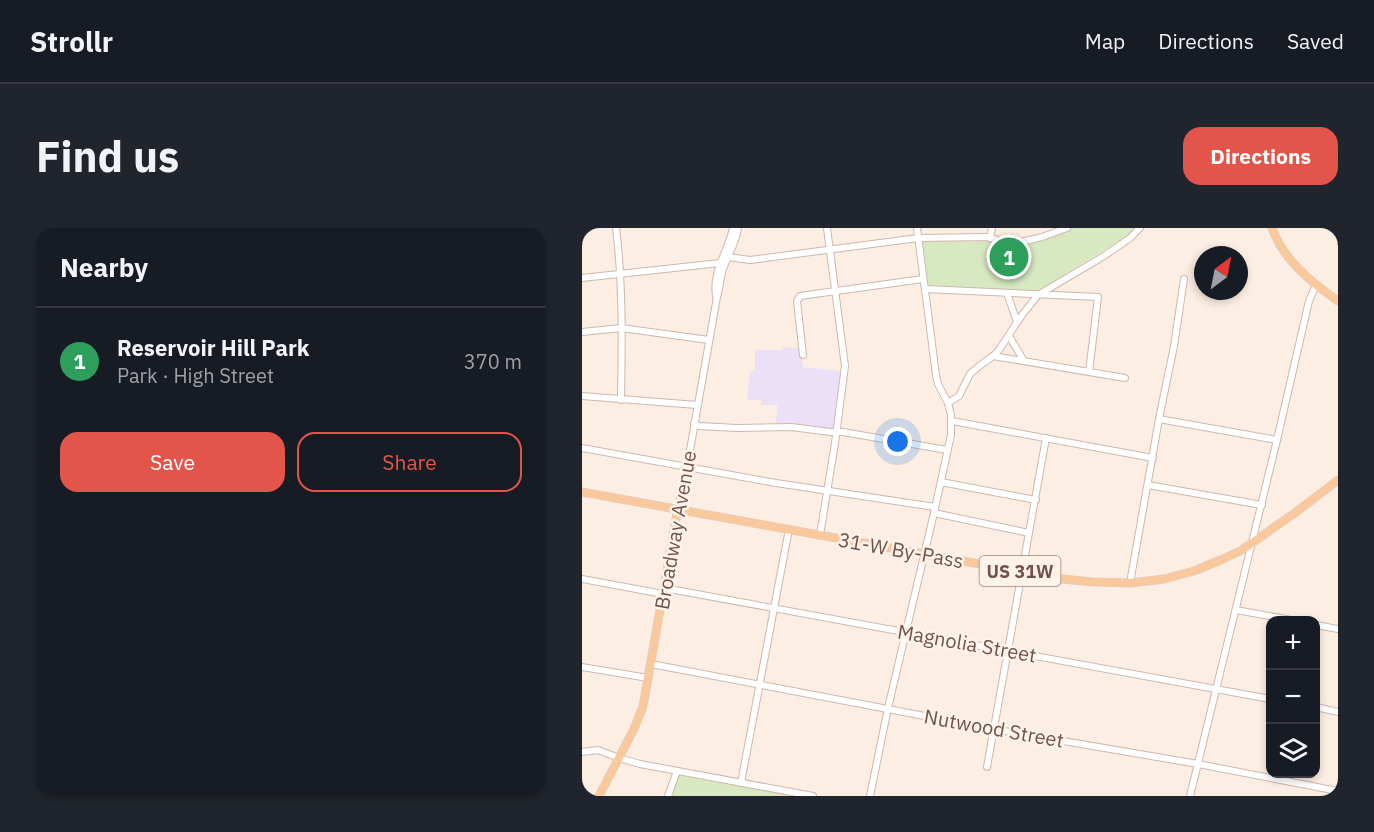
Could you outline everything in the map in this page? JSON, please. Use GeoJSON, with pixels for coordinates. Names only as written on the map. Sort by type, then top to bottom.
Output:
{"type":"FeatureCollection","features":[{"type":"Feature","properties":{"kind":"main road"},"geometry":{"type":"LineString","coordinates":[[1272,228],[1300,272],[1338,301]]}},
{"type":"Feature","properties":{"kind":"main road","name":"31-W By-Pass"},"geometry":{"type":"LineString","coordinates":[[582,492],[1062,579],[1130,583],[1164,579],[1223,560],[1252,543],[1338,480]]}},
{"type":"Feature","properties":{"kind":"main road","name":"Broadway Avenue"},"geometry":{"type":"LineString","coordinates":[[599,796],[638,719],[651,664],[678,508]]}},
{"type":"Feature","properties":{"kind":"street"},"geometry":{"type":"LineString","coordinates":[[616,228],[620,274],[621,400]]}},
{"type":"Feature","properties":{"kind":"street"},"geometry":{"type":"LineString","coordinates":[[724,259],[733,228]]}},
{"type":"Feature","properties":{"kind":"street"},"geometry":{"type":"LineString","coordinates":[[724,259],[736,239],[738,228]]}},
{"type":"Feature","properties":{"kind":"street"},"geometry":{"type":"LineString","coordinates":[[820,535],[845,366],[827,228]]}},
{"type":"Feature","properties":{"kind":"street"},"geometry":{"type":"LineString","coordinates":[[870,796],[951,435],[952,421],[948,403],[936,375],[917,228]]}},
{"type":"Feature","properties":{"kind":"street"},"geometry":{"type":"LineString","coordinates":[[990,238],[992,228]]}},
{"type":"Feature","properties":{"kind":"street"},"geometry":{"type":"LineString","coordinates":[[582,278],[724,259],[750,261],[918,238],[990,238],[1007,242],[1026,241],[1067,228]]}},
{"type":"Feature","properties":{"kind":"street"},"geometry":{"type":"LineString","coordinates":[[948,403],[959,396],[970,374],[993,356],[1038,295],[1112,251],[1140,228]]}},
{"type":"Feature","properties":{"kind":"street","name":"Broadway Avenue"},"geometry":{"type":"LineString","coordinates":[[717,297],[715,287],[724,259]]}},
{"type":"Feature","properties":{"kind":"street","name":"Broadway Avenue"},"geometry":{"type":"LineString","coordinates":[[678,508],[724,259]]}},
{"type":"Feature","properties":{"kind":"street"},"geometry":{"type":"LineString","coordinates":[[803,355],[798,298],[923,279]]}},
{"type":"Feature","properties":{"kind":"street"},"geometry":{"type":"LineString","coordinates":[[1130,583],[1184,279]]}},
{"type":"Feature","properties":{"kind":"street"},"geometry":{"type":"LineString","coordinates":[[1190,796],[1310,301],[1316,285]]}},
{"type":"Feature","properties":{"kind":"street"},"geometry":{"type":"LineString","coordinates":[[925,289],[1098,297],[1089,372]]}},
{"type":"Feature","properties":{"kind":"street"},"geometry":{"type":"LineString","coordinates":[[1007,293],[1017,322]]}},
{"type":"Feature","properties":{"kind":"street"},"geometry":{"type":"LineString","coordinates":[[582,332],[621,328],[709,340]]}},
{"type":"Feature","properties":{"kind":"street"},"geometry":{"type":"LineString","coordinates":[[1009,336],[1024,361]]}},
{"type":"Feature","properties":{"kind":"street"},"geometry":{"type":"LineString","coordinates":[[993,356],[1125,378]]}},
{"type":"Feature","properties":{"kind":"street"},"geometry":{"type":"LineString","coordinates":[[582,396],[698,405]]}},
{"type":"Feature","properties":{"kind":"street"},"geometry":{"type":"LineString","coordinates":[[1159,419],[1277,440]]}},
{"type":"Feature","properties":{"kind":"street"},"geometry":{"type":"LineString","coordinates":[[952,421],[1153,458]]}},
{"type":"Feature","properties":{"kind":"street"},"geometry":{"type":"LineString","coordinates":[[694,423],[699,426],[801,428],[843,432],[947,450]]}},
{"type":"Feature","properties":{"kind":"street"},"geometry":{"type":"LineString","coordinates":[[987,767],[1046,438]]}},
{"type":"Feature","properties":{"kind":"street"},"geometry":{"type":"LineString","coordinates":[[582,448],[935,510],[1029,533]]}},
{"type":"Feature","properties":{"kind":"street"},"geometry":{"type":"LineString","coordinates":[[940,482],[1036,500]]}},
{"type":"Feature","properties":{"kind":"street"},"geometry":{"type":"LineString","coordinates":[[1148,485],[1262,505]]}},
{"type":"Feature","properties":{"kind":"street"},"geometry":{"type":"LineString","coordinates":[[741,783],[789,529]]}},
{"type":"Feature","properties":{"kind":"street","name":"Magnolia Street"},"geometry":{"type":"LineString","coordinates":[[582,579],[774,608],[1266,698]]}},
{"type":"Feature","properties":{"kind":"street"},"geometry":{"type":"LineString","coordinates":[[1236,610],[1266,616]]}},
{"type":"Feature","properties":{"kind":"street"},"geometry":{"type":"LineString","coordinates":[[1320,626],[1338,629]]}},
{"type":"Feature","properties":{"kind":"street","name":"Nutwood Street"},"geometry":{"type":"LineString","coordinates":[[651,664],[1338,791]]}},
{"type":"Feature","properties":{"kind":"street"},"geometry":{"type":"LineString","coordinates":[[582,667],[648,678]]}},
{"type":"Feature","properties":{"kind":"street"},"geometry":{"type":"LineString","coordinates":[[1320,708],[1338,712]]}},
{"type":"Feature","properties":{"kind":"street"},"geometry":{"type":"LineString","coordinates":[[582,752],[598,750],[640,764],[813,796]]}},
{"type":"Feature","properties":{"kind":"street"},"geometry":{"type":"LineString","coordinates":[[668,796],[677,771]]}},
{"type":"Feature","properties":{"kind":"shaded area"},"geometry":{"type":"Polygon","coordinates":[[[783,347],[800,348],[803,367],[842,371],[835,429],[788,423],[776,424],[777,405],[762,405],[761,400],[747,400],[750,371],[755,371],[755,350],[783,350],[783,347]]]}},
{"type":"Feature","properties":{"kind":"green space"},"geometry":{"type":"Polygon","coordinates":[[[1070,228],[1136,228],[1126,237],[1034,291],[928,286],[921,243],[923,241],[969,240],[1017,244],[1044,239],[1070,228]]]}},
{"type":"Feature","properties":{"kind":"green space"},"geometry":{"type":"Polygon","coordinates":[[[677,771],[812,796],[672,796],[677,771]]]}},
{"type":"Feature","properties":{"kind":"place","name":"Reservoir Hill Park"},"geometry":{"type":"Point","coordinates":[1009,257]}}]}
